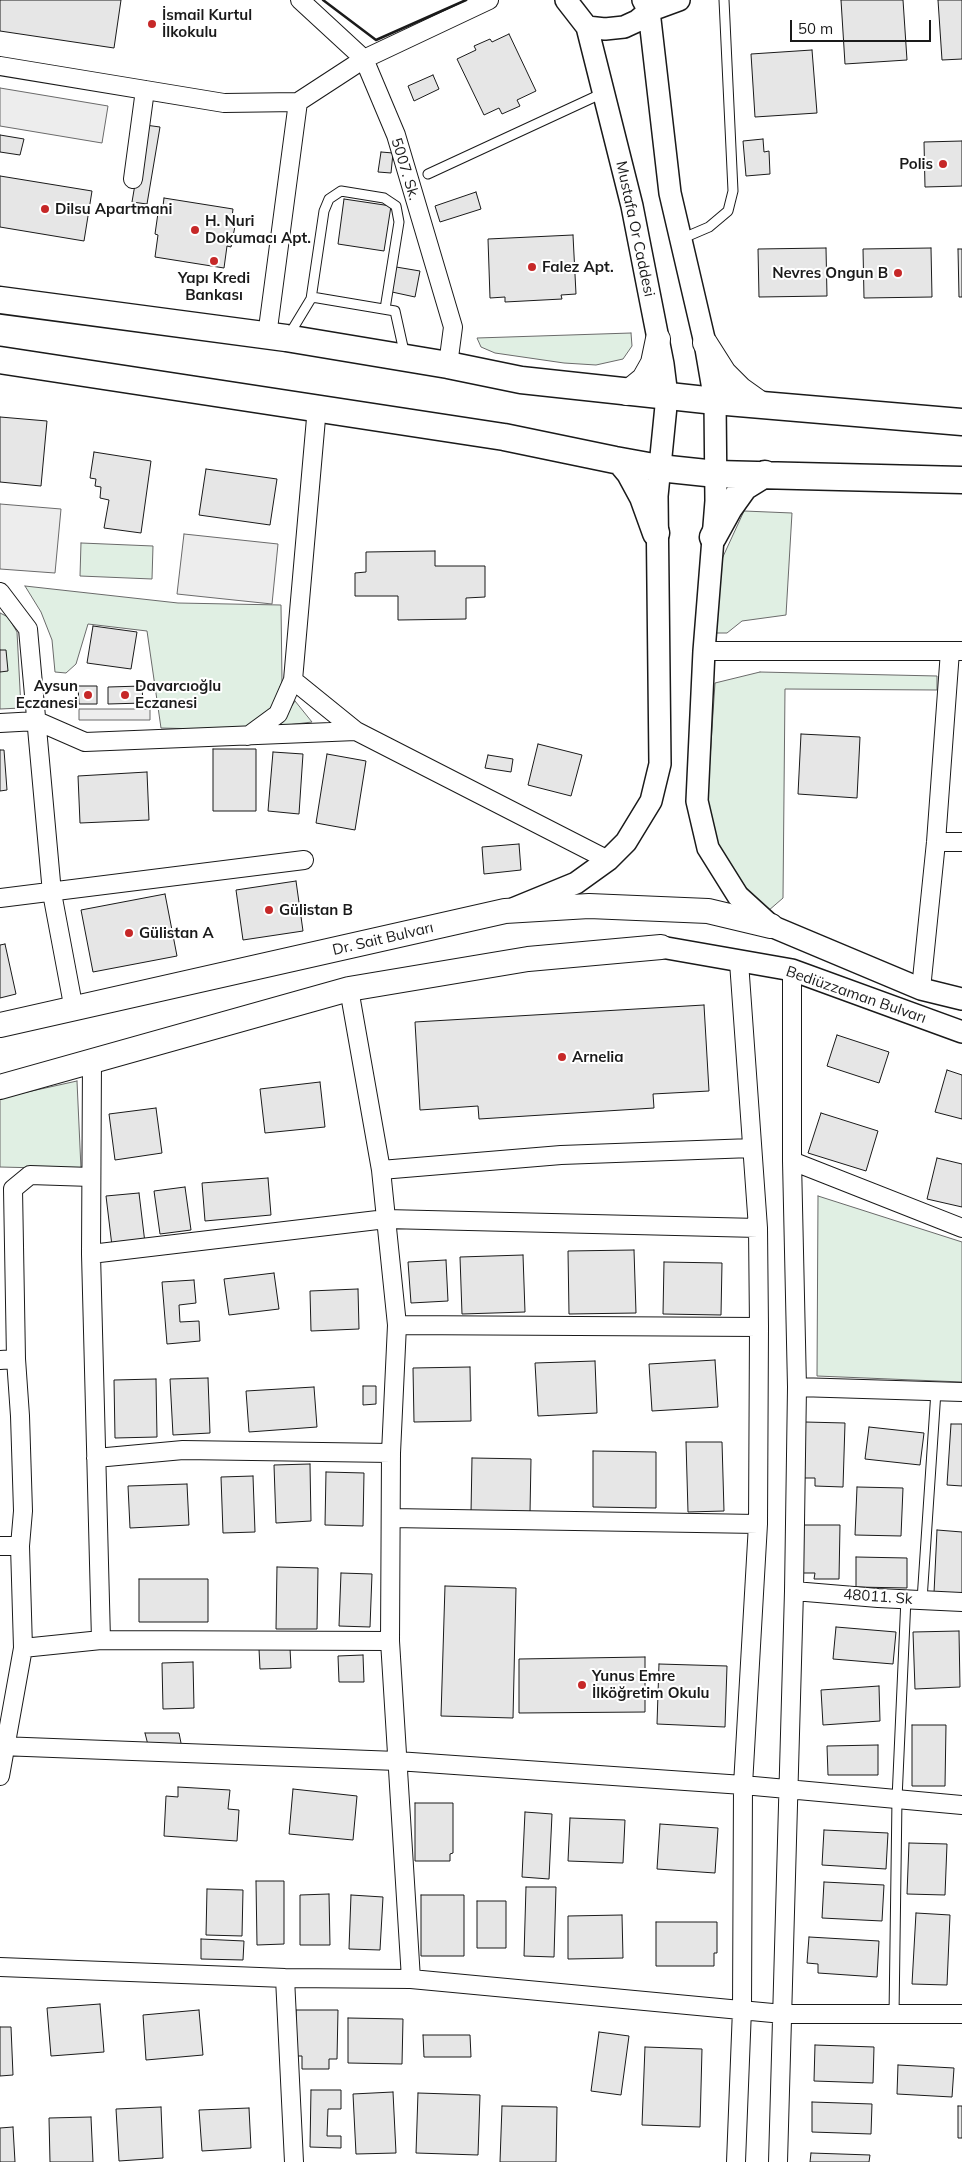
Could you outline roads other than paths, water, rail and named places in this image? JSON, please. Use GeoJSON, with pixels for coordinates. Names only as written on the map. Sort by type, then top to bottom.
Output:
{"type":"FeatureCollection","features":[{"type":"Feature","properties":{"kind":"main road"},"geometry":{"type":"LineString","coordinates":[[0,300],[277,337],[448,365],[521,380],[627,393],[962,422]]}},
{"type":"Feature","properties":{"kind":"main road"},"geometry":{"type":"LineString","coordinates":[[627,393],[644,379],[653,363],[658,339]]}},
{"type":"Feature","properties":{"kind":"main road"},"geometry":{"type":"LineString","coordinates":[[705,342],[724,373],[740,389],[761,404]]}},
{"type":"Feature","properties":{"kind":"main road"},"geometry":{"type":"LineString","coordinates":[[0,360],[504,437],[659,468],[716,474],[962,480]]}},
{"type":"Feature","properties":{"kind":"main road"},"geometry":{"type":"LineString","coordinates":[[620,461],[643,497],[656,533]]}},
{"type":"Feature","properties":{"kind":"main road"},"geometry":{"type":"LineString","coordinates":[[713,537],[729,508],[744,487],[765,474]]}},
{"type":"Feature","properties":{"kind":"main road","name":"Dr. Sait Bulvarı"},"geometry":{"type":"LineString","coordinates":[[3,1027],[505,911],[590,906],[708,912],[771,926]]}},
{"type":"Feature","properties":{"kind":"main road"},"geometry":{"type":"LineString","coordinates":[[2,1084],[349,989],[528,960],[660,947]]}},
{"type":"Feature","properties":{"kind":"street","name":"5007. Sk."},"geometry":{"type":"LineString","coordinates":[[300,0],[364,59],[396,135],[453,327],[448,365]]}},
{"type":"Feature","properties":{"kind":"street"},"geometry":{"type":"LineString","coordinates":[[0,66],[224,103],[298,102],[364,59],[489,0]]}},
{"type":"Feature","properties":{"kind":"street","name":"Mustafa Or Caddesi"},"geometry":{"type":"LineString","coordinates":[[505,911],[576,883],[608,860],[626,842],[651,801],[660,764],[656,533],[659,468],[667,396],[632,206],[604,92],[587,28],[566,0]]}},
{"type":"Feature","properties":{"kind":"street"},"geometry":{"type":"LineString","coordinates":[[646,5],[679,0]]}},
{"type":"Feature","properties":{"kind":"street"},"geometry":{"type":"LineString","coordinates":[[587,28],[624,27],[638,21],[646,5]]}},
{"type":"Feature","properties":{"kind":"street"},"geometry":{"type":"LineString","coordinates":[[646,5],[670,193],[705,342],[715,401]]}},
{"type":"Feature","properties":{"kind":"street"},"geometry":{"type":"LineString","coordinates":[[133,179],[145,90]]}},
{"type":"Feature","properties":{"kind":"street"},"geometry":{"type":"LineString","coordinates":[[277,337],[298,102]]}},
{"type":"Feature","properties":{"kind":"street","name":"Bediüzzaman Bulvarı"},"geometry":{"type":"LineString","coordinates":[[715,401],[716,474],[704,651],[697,801],[708,848],[738,896],[771,926],[921,989],[962,999]]}},
{"type":"Feature","properties":{"kind":"street"},"geometry":{"type":"LineString","coordinates":[[248,736],[278,714],[293,680],[317,407]]}},
{"type":"Feature","properties":{"kind":"street"},"geometry":{"type":"LineString","coordinates":[[0,592],[28,629],[52,892],[74,1010]]}},
{"type":"Feature","properties":{"kind":"street"},"geometry":{"type":"LineString","coordinates":[[704,651],[956,651],[921,989]]}},
{"type":"Feature","properties":{"kind":"street"},"geometry":{"type":"LineString","coordinates":[[293,680],[356,731],[608,860]]}},
{"type":"Feature","properties":{"kind":"street"},"geometry":{"type":"LineString","coordinates":[[0,723],[37,721],[85,742],[356,731]]}},
{"type":"Feature","properties":{"kind":"street"},"geometry":{"type":"LineString","coordinates":[[936,842],[962,842]]}},
{"type":"Feature","properties":{"kind":"street"},"geometry":{"type":"LineString","coordinates":[[0,898],[304,860]]}},
{"type":"Feature","properties":{"kind":"street","name":"Bediüzzaman Bulvarı"},"geometry":{"type":"LineString","coordinates":[[660,947],[792,970],[962,1032]]}},
{"type":"Feature","properties":{"kind":"street"},"geometry":{"type":"LineString","coordinates":[[736,2162],[742,2009],[743,1785],[758,1524],[759,1327],[758,1228],[739,962]]}},
{"type":"Feature","properties":{"kind":"street"},"geometry":{"type":"LineString","coordinates":[[778,2162],[798,1387],[792,1162],[792,970]]}},
{"type":"Feature","properties":{"kind":"street"},"geometry":{"type":"LineString","coordinates":[[349,989],[381,1170],[397,1325],[392,1453],[390,1641],[411,1979]]}},
{"type":"Feature","properties":{"kind":"street"},"geometry":{"type":"LineString","coordinates":[[92,1060],[91,1254],[101,1640]]}},
{"type":"Feature","properties":{"kind":"street"},"geometry":{"type":"LineString","coordinates":[[381,1170],[561,1155],[752,1148]]}},
{"type":"Feature","properties":{"kind":"street"},"geometry":{"type":"LineString","coordinates":[[792,1162],[962,1228]]}},
{"type":"Feature","properties":{"kind":"street"},"geometry":{"type":"LineString","coordinates":[[0,1776],[3,1746],[22,1648],[20,1546],[23,1511],[20,1416],[8,1359],[13,1189],[30,1175],[91,1177]]}},
{"type":"Feature","properties":{"kind":"street"},"geometry":{"type":"LineString","coordinates":[[91,1254],[386,1219],[758,1228]]}},
{"type":"Feature","properties":{"kind":"street"},"geometry":{"type":"LineString","coordinates":[[397,1325],[759,1327]]}},
{"type":"Feature","properties":{"kind":"street"},"geometry":{"type":"LineString","coordinates":[[798,1387],[962,1392]]}},
{"type":"Feature","properties":{"kind":"street"},"geometry":{"type":"LineString","coordinates":[[96,1458],[183,1450],[392,1453]]}},
{"type":"Feature","properties":{"kind":"street"},"geometry":{"type":"LineString","coordinates":[[391,1518],[758,1524]]}},
{"type":"Feature","properties":{"kind":"street"},"geometry":{"type":"LineString","coordinates":[[0,1546],[20,1546]]}},
{"type":"Feature","properties":{"kind":"street","name":"48011. Sk"},"geometry":{"type":"LineString","coordinates":[[794,1590],[878,1598],[962,1602]]}},
{"type":"Feature","properties":{"kind":"street"},"geometry":{"type":"LineString","coordinates":[[22,1648],[101,1640],[390,1641]]}},
{"type":"Feature","properties":{"kind":"street"},"geometry":{"type":"LineString","coordinates":[[3,1746],[397,1761],[743,1785],[962,1805]]}},
{"type":"Feature","properties":{"kind":"street"},"geometry":{"type":"LineString","coordinates":[[0,1967],[286,1978],[411,1979],[783,2014],[962,2014]]}},
{"type":"Feature","properties":{"kind":"street"},"geometry":{"type":"LineString","coordinates":[[286,1978],[294,2162]]}},
{"type":"Feature","properties":{"kind":"lane"},"geometry":{"type":"LineString","coordinates":[[681,239],[709,227],[728,211],[732,191],[724,0]]}},
{"type":"Feature","properties":{"kind":"lane"},"geometry":{"type":"LineString","coordinates":[[428,174],[604,92]]}},
{"type":"Feature","properties":{"kind":"lane"},"geometry":{"type":"LineString","coordinates":[[311,299],[324,211],[328,199],[340,191],[384,198],[396,206],[399,222],[385,309]]}},
{"type":"Feature","properties":{"kind":"lane"},"geometry":{"type":"LineString","coordinates":[[277,337],[312,297],[395,311],[406,358]]}},
{"type":"Feature","properties":{"kind":"lane"},"geometry":{"type":"LineString","coordinates":[[894,2015],[897,1799],[914,1599],[936,1391]]}},
{"type":"Feature","properties":{"kind":"place","name":"İsmail Kurtul İlkokulu"},"geometry":{"type":"Point","coordinates":[152,24]}},
{"type":"Feature","properties":{"kind":"place","name":"Polis"},"geometry":{"type":"Point","coordinates":[943,164]}},
{"type":"Feature","properties":{"kind":"place","name":"Dilsu Apartmani"},"geometry":{"type":"Point","coordinates":[45,209]}},
{"type":"Feature","properties":{"kind":"place","name":"H. Nuri Dokumacı Apt."},"geometry":{"type":"Point","coordinates":[195,230]}},
{"type":"Feature","properties":{"kind":"place","name":"Yapı Kredi Bankası"},"geometry":{"type":"Point","coordinates":[214,261]}},
{"type":"Feature","properties":{"kind":"place","name":"Falez Apt."},"geometry":{"type":"Point","coordinates":[532,267]}},
{"type":"Feature","properties":{"kind":"place","name":"Nevres Ongun B"},"geometry":{"type":"Point","coordinates":[898,273]}},
{"type":"Feature","properties":{"kind":"place","name":"Aysun Eczanesi"},"geometry":{"type":"Point","coordinates":[88,695]}},
{"type":"Feature","properties":{"kind":"place","name":"Davarcıoğlu Eczanesi"},"geometry":{"type":"Point","coordinates":[125,695]}},
{"type":"Feature","properties":{"kind":"place","name":"Gülistan B"},"geometry":{"type":"Point","coordinates":[269,910]}},
{"type":"Feature","properties":{"kind":"place","name":"Gülistan A"},"geometry":{"type":"Point","coordinates":[129,933]}},
{"type":"Feature","properties":{"kind":"place","name":"Arnelia"},"geometry":{"type":"Point","coordinates":[562,1057]}},
{"type":"Feature","properties":{"kind":"place","name":"Yunus Emre İlköğretim Okulu"},"geometry":{"type":"Point","coordinates":[582,1685]}}]}
